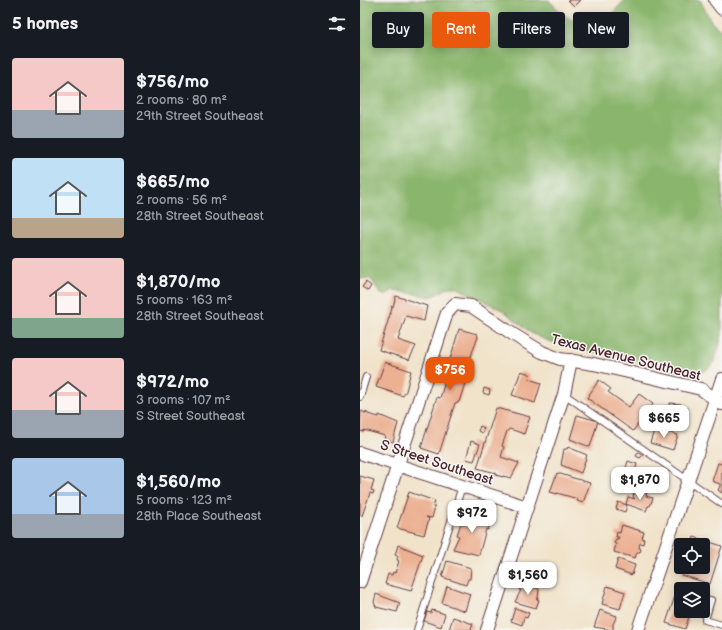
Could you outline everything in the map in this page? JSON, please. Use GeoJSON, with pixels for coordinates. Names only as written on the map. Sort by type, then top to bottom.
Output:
{"type":"FeatureCollection","features":[{"type":"Feature","properties":{"kind":"street"},"geometry":{"type":"LineString","coordinates":[[715,0],[722,9]]}},
{"type":"Feature","properties":{"kind":"street","name":"Texas Avenue Southeast"},"geometry":{"type":"LineString","coordinates":[[398,465],[447,313],[452,306],[461,303],[471,306],[542,352],[560,359],[594,364],[701,389],[719,402]]}},
{"type":"Feature","properties":{"kind":"street"},"geometry":{"type":"LineString","coordinates":[[487,630],[564,394],[571,360]]}},
{"type":"Feature","properties":{"kind":"street"},"geometry":{"type":"LineString","coordinates":[[638,630],[688,480],[719,402],[722,379]]}},
{"type":"Feature","properties":{"kind":"street","name":"S Street Southeast"},"geometry":{"type":"LineString","coordinates":[[360,453],[527,507]]}},
{"type":"Feature","properties":{"kind":"street"},"geometry":{"type":"LineString","coordinates":[[360,582],[398,465]]}},
{"type":"Feature","properties":{"kind":"lane"},"geometry":{"type":"LineString","coordinates":[[360,397],[366,377]]}},
{"type":"Feature","properties":{"kind":"lane"},"geometry":{"type":"LineString","coordinates":[[564,394],[722,504]]}},
{"type":"Feature","properties":{"kind":"lane"},"geometry":{"type":"LineString","coordinates":[[417,630],[462,486]]}},
{"type":"Feature","properties":{"kind":"lane"},"geometry":{"type":"LineString","coordinates":[[711,600],[705,620],[722,625]]}},
{"type":"Feature","properties":{"kind":"green space"},"geometry":{"type":"Polygon","coordinates":[[[360,0],[549,0],[562,12],[498,12],[498,48],[565,48],[565,14],[573,20],[573,48],[629,48],[629,12],[614,12],[625,0],[700,0],[712,23],[722,31],[722,335],[714,362],[706,370],[691,374],[548,341],[531,333],[504,311],[456,287],[450,287],[431,297],[393,290],[385,296],[380,293],[371,279],[360,278],[360,0]]]}},
{"type":"Feature","properties":{"kind":"building"},"geometry":{"type":"Polygon","coordinates":[[[568,0],[580,0],[574,6],[568,0]]]}},
{"type":"Feature","properties":{"kind":"building"},"geometry":{"type":"Polygon","coordinates":[[[366,282],[371,286],[368,291],[362,287],[366,282]]]}},
{"type":"Feature","properties":{"kind":"building"},"geometry":{"type":"Polygon","coordinates":[[[396,296],[427,306],[424,321],[406,316],[398,340],[416,346],[409,360],[379,350],[392,308],[391,306],[393,307],[396,296]]]}},
{"type":"Feature","properties":{"kind":"building"},"geometry":{"type":"Polygon","coordinates":[[[459,329],[477,334],[478,337],[466,369],[469,371],[459,402],[455,403],[439,454],[421,448],[437,397],[440,398],[451,364],[449,363],[459,329]]]}},
{"type":"Feature","properties":{"kind":"building"},"geometry":{"type":"Polygon","coordinates":[[[385,362],[411,371],[406,391],[403,396],[376,387],[385,362]]]}},
{"type":"Feature","properties":{"kind":"building"},"geometry":{"type":"Polygon","coordinates":[[[521,371],[530,374],[529,379],[541,383],[535,403],[512,395],[521,371]]]}},
{"type":"Feature","properties":{"kind":"building"},"geometry":{"type":"Polygon","coordinates":[[[599,380],[611,389],[608,392],[629,407],[639,394],[653,404],[633,431],[587,398],[599,380]]]}},
{"type":"Feature","properties":{"kind":"building"},"geometry":{"type":"Polygon","coordinates":[[[484,388],[490,390],[489,395],[483,393],[484,388]]]}},
{"type":"Feature","properties":{"kind":"building"},"geometry":{"type":"Polygon","coordinates":[[[670,403],[681,404],[681,406],[688,408],[681,430],[663,424],[670,403]]]}},
{"type":"Feature","properties":{"kind":"building"},"geometry":{"type":"Polygon","coordinates":[[[496,408],[530,417],[524,434],[510,429],[507,431],[502,446],[504,447],[501,457],[519,463],[511,478],[496,475],[496,473],[477,468],[496,408]]]}},
{"type":"Feature","properties":{"kind":"building"},"geometry":{"type":"Polygon","coordinates":[[[361,411],[366,413],[366,411],[368,414],[379,417],[379,415],[398,423],[393,442],[384,439],[385,436],[364,430],[364,432],[360,431],[361,411]]]}},
{"type":"Feature","properties":{"kind":"building"},"geometry":{"type":"Polygon","coordinates":[[[577,415],[598,421],[590,447],[570,439],[577,415]]]}},
{"type":"Feature","properties":{"kind":"building"},"geometry":{"type":"Polygon","coordinates":[[[480,426],[484,428],[482,433],[478,431],[480,426]]]}},
{"type":"Feature","properties":{"kind":"building"},"geometry":{"type":"Polygon","coordinates":[[[657,429],[678,435],[673,450],[650,443],[654,431],[656,432],[657,429]]]}},
{"type":"Feature","properties":{"kind":"building"},"geometry":{"type":"Polygon","coordinates":[[[471,441],[480,444],[474,461],[466,459],[471,441]]]}},
{"type":"Feature","properties":{"kind":"building"},"geometry":{"type":"Polygon","coordinates":[[[568,447],[587,455],[581,473],[561,465],[564,449],[567,449],[568,447]]]}},
{"type":"Feature","properties":{"kind":"building"},"geometry":{"type":"Polygon","coordinates":[[[638,452],[643,455],[640,458],[636,456],[638,452]]]}},
{"type":"Feature","properties":{"kind":"building"},"geometry":{"type":"Polygon","coordinates":[[[628,461],[637,464],[635,471],[626,468],[628,461]]]}},
{"type":"Feature","properties":{"kind":"building"},"geometry":{"type":"Polygon","coordinates":[[[718,463],[722,464],[722,493],[718,490],[720,484],[712,481],[718,463]]]}},
{"type":"Feature","properties":{"kind":"building"},"geometry":{"type":"Polygon","coordinates":[[[557,473],[590,483],[583,503],[577,501],[578,499],[550,492],[557,473]]]}},
{"type":"Feature","properties":{"kind":"building"},"geometry":{"type":"Polygon","coordinates":[[[643,473],[659,478],[660,484],[657,484],[655,492],[641,488],[643,482],[640,481],[643,473]]]}},
{"type":"Feature","properties":{"kind":"building"},"geometry":{"type":"Polygon","coordinates":[[[360,476],[374,480],[371,490],[374,491],[373,494],[370,493],[362,516],[360,515],[360,476]]]}},
{"type":"Feature","properties":{"kind":"building"},"geometry":{"type":"Polygon","coordinates":[[[409,492],[435,501],[432,518],[426,517],[429,519],[424,535],[397,528],[409,492]]]}},
{"type":"Feature","properties":{"kind":"building"},"geometry":{"type":"Polygon","coordinates":[[[634,492],[641,494],[642,492],[647,493],[646,496],[653,498],[646,511],[626,504],[628,497],[635,499],[633,497],[634,492]]]}},
{"type":"Feature","properties":{"kind":"building"},"geometry":{"type":"Polygon","coordinates":[[[618,502],[627,505],[625,512],[616,509],[618,502]]]}},
{"type":"Feature","properties":{"kind":"building"},"geometry":{"type":"Polygon","coordinates":[[[466,511],[478,514],[477,516],[491,520],[488,530],[486,529],[479,555],[453,549],[459,536],[457,535],[461,523],[464,524],[466,511]]]}},
{"type":"Feature","properties":{"kind":"building"},"geometry":{"type":"Polygon","coordinates":[[[622,525],[644,532],[642,538],[644,539],[643,544],[640,543],[640,552],[637,552],[635,558],[614,552],[616,544],[614,543],[619,537],[616,537],[617,532],[620,533],[622,525]]]}},
{"type":"Feature","properties":{"kind":"building"},"geometry":{"type":"Polygon","coordinates":[[[710,542],[722,546],[710,584],[710,582],[704,582],[681,575],[710,574],[710,542]]]}},
{"type":"Feature","properties":{"kind":"building"},"geometry":{"type":"Polygon","coordinates":[[[398,545],[423,555],[411,591],[385,584],[388,574],[392,575],[393,572],[395,573],[399,561],[397,560],[398,556],[395,555],[398,545]]]}},
{"type":"Feature","properties":{"kind":"building"},"geometry":{"type":"Polygon","coordinates":[[[618,559],[635,565],[632,575],[615,569],[618,559]]]}},
{"type":"Feature","properties":{"kind":"building"},"geometry":{"type":"Polygon","coordinates":[[[447,561],[471,568],[470,579],[468,579],[466,585],[442,577],[447,561]]]}},
{"type":"Feature","properties":{"kind":"building"},"geometry":{"type":"Polygon","coordinates":[[[521,584],[539,589],[538,598],[536,599],[539,600],[536,608],[515,602],[521,590],[519,590],[521,584]]]}},
{"type":"Feature","properties":{"kind":"building"},"geometry":{"type":"Polygon","coordinates":[[[447,586],[470,594],[465,611],[442,603],[447,586]]]}},
{"type":"Feature","properties":{"kind":"building"},"geometry":{"type":"Polygon","coordinates":[[[607,586],[625,592],[620,609],[602,604],[607,586]]]}},
{"type":"Feature","properties":{"kind":"building"},"geometry":{"type":"Polygon","coordinates":[[[376,594],[400,603],[397,612],[376,607],[374,602],[376,594]]]}},
{"type":"Feature","properties":{"kind":"building"},"geometry":{"type":"Polygon","coordinates":[[[674,599],[674,618],[689,618],[685,629],[666,623],[674,599]]]}},
{"type":"Feature","properties":{"kind":"building"},"geometry":{"type":"Polygon","coordinates":[[[515,608],[529,613],[527,618],[524,617],[522,625],[511,621],[515,608]]]}},
{"type":"Feature","properties":{"kind":"building"},"geometry":{"type":"Polygon","coordinates":[[[432,610],[445,614],[441,627],[424,621],[427,612],[431,613],[432,610]]]}},
{"type":"Feature","properties":{"kind":"building"},"geometry":{"type":"Polygon","coordinates":[[[600,610],[617,616],[613,624],[613,630],[594,627],[600,610]]]}},
{"type":"Feature","properties":{"kind":"building"},"geometry":{"type":"Polygon","coordinates":[[[453,617],[473,624],[471,630],[449,630],[453,617]]]}}]}
